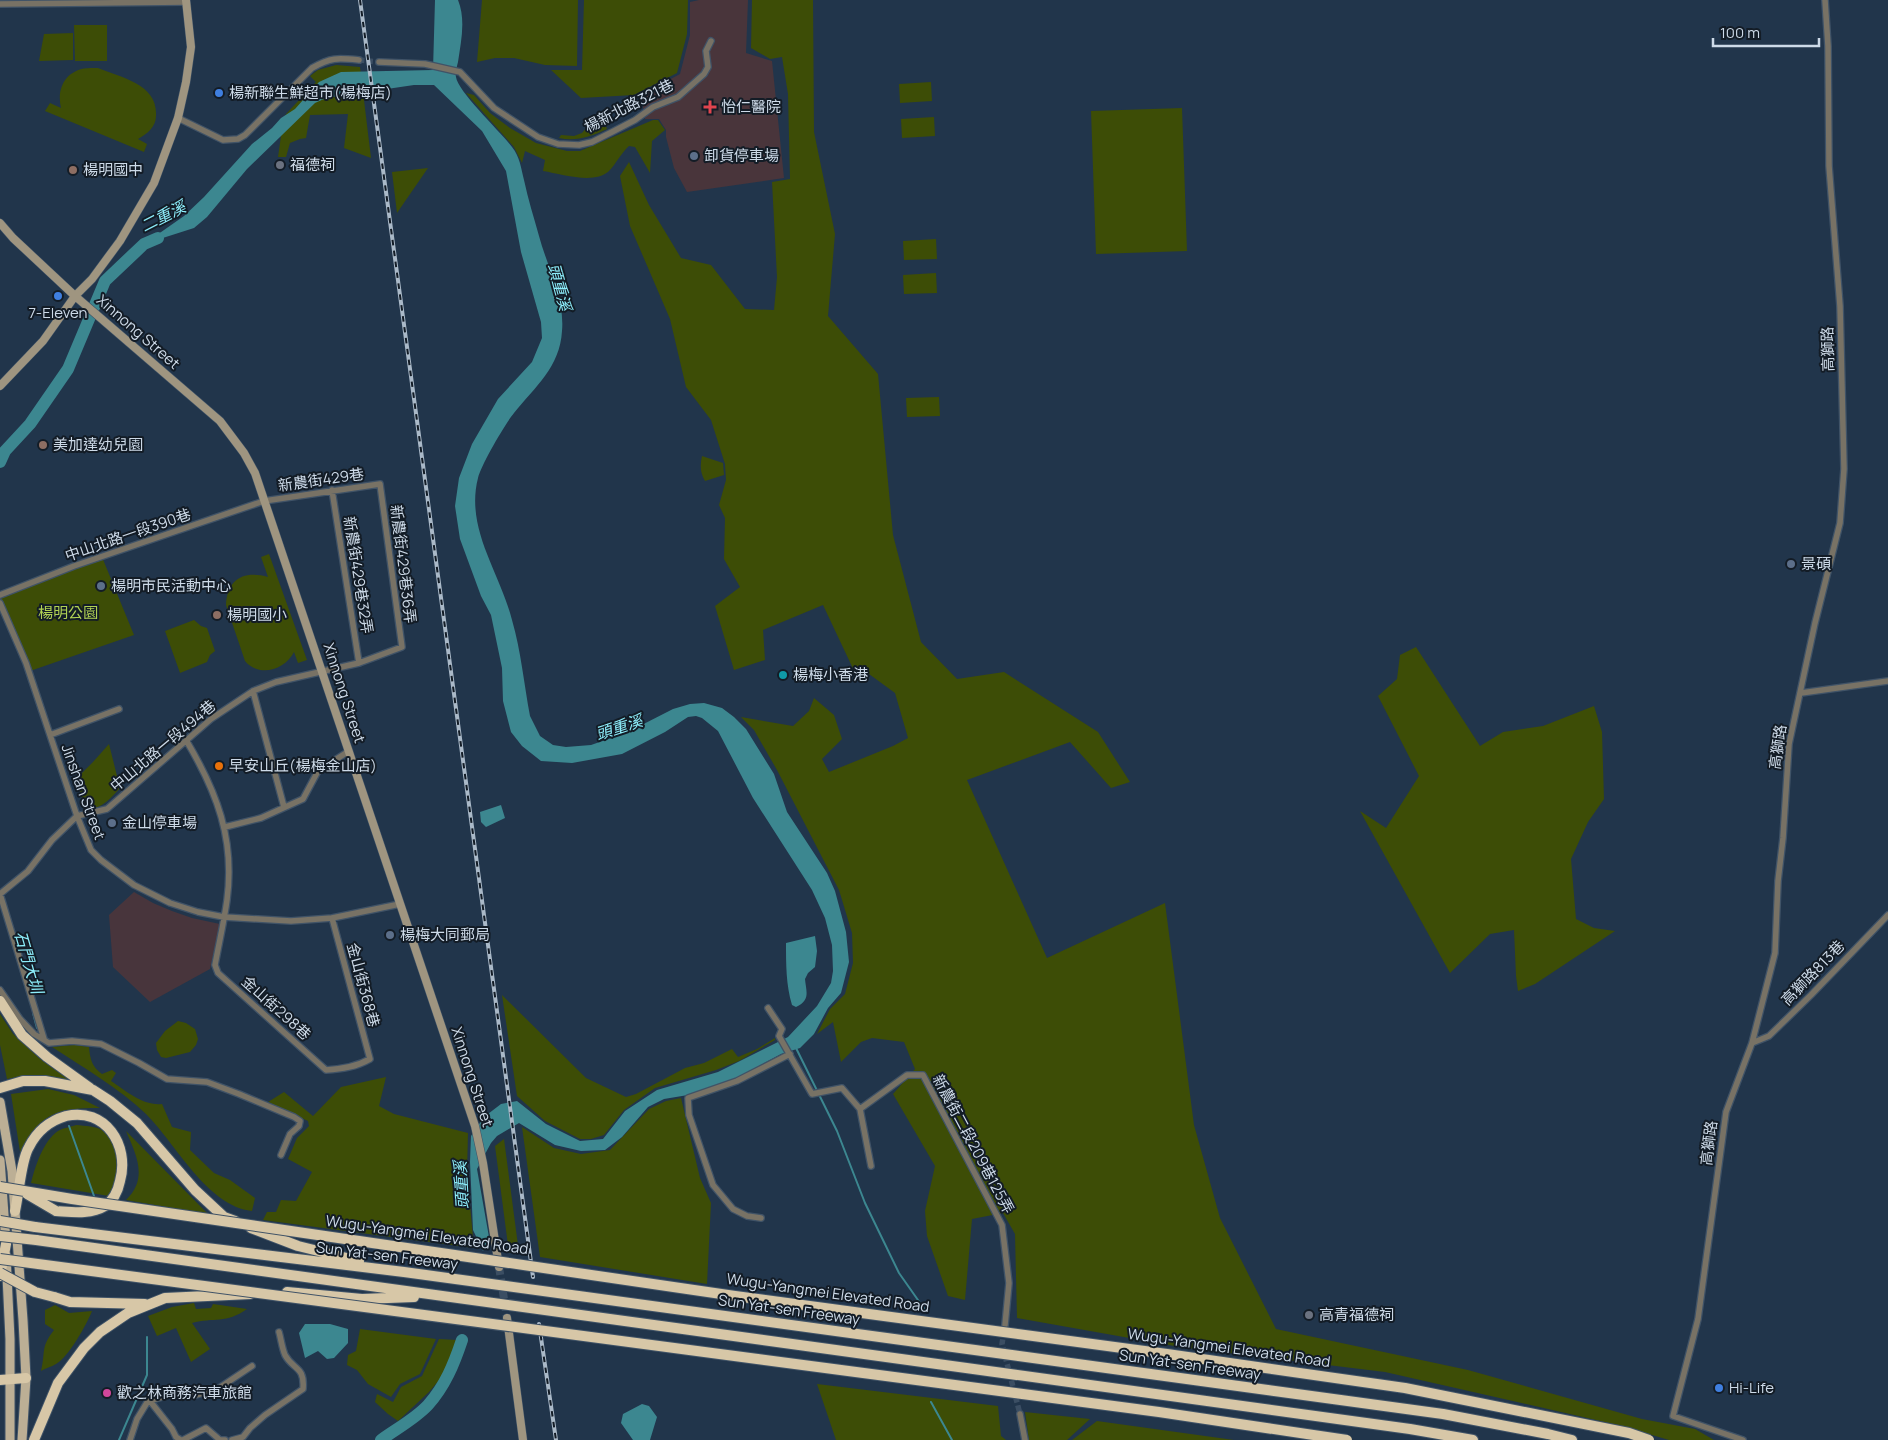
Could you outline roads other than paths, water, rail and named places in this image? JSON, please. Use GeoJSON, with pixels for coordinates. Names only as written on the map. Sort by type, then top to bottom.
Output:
{"type":"FeatureCollection","features":[{"type":"Feature","properties":{"kind":"highway"},"geometry":{"type":"LineString","coordinates":[[0,1002],[22,1035],[51,1060],[137,1122],[195,1190],[224,1217],[298,1246],[404,1272]]}},
{"type":"Feature","properties":{"kind":"highway"},"geometry":{"type":"LineString","coordinates":[[0,1088],[23,1081],[45,1081],[93,1090]]}},
{"type":"Feature","properties":{"kind":"highway"},"geometry":{"type":"LineString","coordinates":[[0,1179],[56,1212],[81,1213],[99,1208],[114,1198],[123,1172],[122,1151],[114,1136],[104,1124],[89,1116],[77,1114],[56,1119],[39,1131],[28,1148],[16,1210]]}},
{"type":"Feature","properties":{"kind":"highway","name":"Wugu-Yangmei Elevated Road"},"geometry":{"type":"LineString","coordinates":[[0,1187],[726,1295],[1405,1388],[1629,1433],[1649,1440]]}},
{"type":"Feature","properties":{"kind":"highway","name":"Sun Yat-sen Freeway"},"geometry":{"type":"LineString","coordinates":[[0,1221],[35,1227],[404,1272],[1443,1414],[1572,1440]]}},
{"type":"Feature","properties":{"kind":"highway"},"geometry":{"type":"LineString","coordinates":[[3,1240],[0,1274],[35,1292],[70,1302],[136,1307],[151,1304],[165,1298],[284,1292],[362,1299],[442,1296]]}},
{"type":"Feature","properties":{"kind":"highway","name":"Sun Yat-sen Freeway"},"geometry":{"type":"LineString","coordinates":[[3,1240],[36,1240],[1410,1429],[1473,1440]]}},
{"type":"Feature","properties":{"kind":"highway"},"geometry":{"type":"LineString","coordinates":[[0,1259],[1160,1412],[1347,1440]]}},
{"type":"Feature","properties":{"kind":"highway"},"geometry":{"type":"LineString","coordinates":[[34,1440],[58,1383],[84,1348],[100,1332],[136,1307]]}},
{"type":"Feature","properties":{"kind":"highway"},"geometry":{"type":"LineString","coordinates":[[5,1379],[26,1378]]}},
{"type":"Feature","properties":{"kind":"highway"},"geometry":{"type":"LineString","coordinates":[[1410,1429],[1446,1440]]}},
{"type":"Feature","properties":{"kind":"main road"},"geometry":{"type":"LineString","coordinates":[[0,1102],[7,1135],[16,1210],[26,1378],[22,1440]]}},
{"type":"Feature","properties":{"kind":"main road"},"geometry":{"type":"LineString","coordinates":[[0,1160],[5,1379],[10,1440]]}},
{"type":"Feature","properties":{"kind":"street","name":"高獅路"},"geometry":{"type":"LineString","coordinates":[[1743,1440],[1674,1416],[1698,1319],[1726,1112],[1752,1043],[1775,953],[1778,881],[1783,838],[1789,744],[1815,623],[1840,522],[1844,469],[1840,306],[1830,166],[1828,36],[1825,0]]}},
{"type":"Feature","properties":{"kind":"street"},"geometry":{"type":"LineString","coordinates":[[0,4],[10,2],[62,1],[186,1],[191,47],[178,118],[154,183],[120,241],[92,279],[75,296],[43,341],[0,386]]}},
{"type":"Feature","properties":{"kind":"street","name":"楊新北路321巷"},"geometry":{"type":"LineString","coordinates":[[379,62],[425,64],[460,72],[494,108],[538,137],[558,144],[579,145],[592,142],[635,120],[653,107],[678,97],[704,74],[708,67],[706,51],[711,40]]}},
{"type":"Feature","properties":{"kind":"street"},"geometry":{"type":"LineString","coordinates":[[178,118],[223,140],[238,139],[245,135],[312,68],[326,60],[359,60]]}},
{"type":"Feature","properties":{"kind":"street","name":"Xinnong Street"},"geometry":{"type":"LineString","coordinates":[[0,223],[13,238],[75,296],[220,421],[244,453],[255,473],[475,1126],[483,1163],[499,1267]]}},
{"type":"Feature","properties":{"kind":"street","name":"新農街429巷"},"geometry":{"type":"LineString","coordinates":[[264,501],[380,484]]}},
{"type":"Feature","properties":{"kind":"street","name":"新農街429巷36弄"},"geometry":{"type":"LineString","coordinates":[[380,484],[402,647]]}},
{"type":"Feature","properties":{"kind":"street","name":"新農街429巷32弄"},"geometry":{"type":"LineString","coordinates":[[332,490],[359,663]]}},
{"type":"Feature","properties":{"kind":"street","name":"中山北路一段390巷"},"geometry":{"type":"LineString","coordinates":[[0,595],[74,566],[264,501]]}},
{"type":"Feature","properties":{"kind":"street","name":"Jinshan Street"},"geometry":{"type":"LineString","coordinates":[[0,603],[26,663],[77,816],[91,850],[134,885],[170,904],[224,917],[291,921],[332,918],[400,904]]}},
{"type":"Feature","properties":{"kind":"street","name":"中山北路一段494巷"},"geometry":{"type":"LineString","coordinates":[[77,816],[107,809],[211,719],[253,691],[276,682],[359,663],[402,647]]}},
{"type":"Feature","properties":{"kind":"street"},"geometry":{"type":"LineString","coordinates":[[1800,693],[1888,681]]}},
{"type":"Feature","properties":{"kind":"street"},"geometry":{"type":"LineString","coordinates":[[253,691],[284,807]]}},
{"type":"Feature","properties":{"kind":"street"},"geometry":{"type":"LineString","coordinates":[[50,735],[119,709]]}},
{"type":"Feature","properties":{"kind":"street"},"geometry":{"type":"LineString","coordinates":[[186,740],[208,779],[225,827],[229,870],[224,917]]}},
{"type":"Feature","properties":{"kind":"street"},"geometry":{"type":"LineString","coordinates":[[225,827],[261,818],[302,799],[318,771],[349,751]]}},
{"type":"Feature","properties":{"kind":"street"},"geometry":{"type":"LineString","coordinates":[[44,1039],[0,894],[28,871],[52,840],[77,816]]}},
{"type":"Feature","properties":{"kind":"street","name":"高獅路813巷"},"geometry":{"type":"LineString","coordinates":[[1752,1043],[1769,1036],[1812,995],[1888,915]]}},
{"type":"Feature","properties":{"kind":"street","name":"金山街298巷"},"geometry":{"type":"LineString","coordinates":[[224,917],[215,965],[218,973],[326,1070],[341,1069],[361,1064],[370,1059]]}},
{"type":"Feature","properties":{"kind":"street","name":"金山街368巷"},"geometry":{"type":"LineString","coordinates":[[332,918],[370,1059]]}},
{"type":"Feature","properties":{"kind":"street"},"geometry":{"type":"LineString","coordinates":[[0,990],[20,1019],[34,1034],[49,1043],[72,1041],[101,1044],[139,1062],[167,1079],[207,1082],[300,1121],[299,1126],[290,1134],[281,1155]]}},
{"type":"Feature","properties":{"kind":"street"},"geometry":{"type":"LineString","coordinates":[[768,1008],[782,1029],[779,1036],[781,1040],[812,1094],[842,1088],[860,1110],[871,1166]]}},
{"type":"Feature","properties":{"kind":"street"},"geometry":{"type":"LineString","coordinates":[[761,1218],[748,1216],[733,1209],[713,1185],[689,1115],[688,1098],[736,1081],[789,1052]]}},
{"type":"Feature","properties":{"kind":"street","name":"新農街二段209巷125弄"},"geometry":{"type":"LineString","coordinates":[[860,1110],[907,1075],[923,1075],[1002,1225],[1009,1283],[1005,1325]]}},
{"type":"Feature","properties":{"kind":"street"},"geometry":{"type":"LineString","coordinates":[[507,1318],[523,1440]]}},
{"type":"Feature","properties":{"kind":"street"},"geometry":{"type":"LineString","coordinates":[[232,1440],[243,1436],[265,1414],[303,1388],[304,1380],[301,1371],[286,1356],[278,1332]]}},
{"type":"Feature","properties":{"kind":"street"},"geometry":{"type":"LineString","coordinates":[[130,1440],[137,1419],[150,1401],[173,1394],[196,1395],[219,1388],[252,1366]]}},
{"type":"Feature","properties":{"kind":"street"},"geometry":{"type":"LineString","coordinates":[[150,1401],[176,1437],[182,1440],[206,1428],[220,1440],[225,1440]]}},
{"type":"Feature","properties":{"kind":"street"},"geometry":{"type":"LineString","coordinates":[[1020,1414],[1025,1440]]}},
{"type":"Feature","properties":{"kind":"waterway","name":"二重溪"},"geometry":{"type":"LineString","coordinates":[[0,462],[5,451],[30,424],[68,369],[105,281],[144,244],[158,238]]}},
{"type":"Feature","properties":{"kind":"waterway","name":"石門大圳"},"geometry":{"type":"LineString","coordinates":[[33,1013],[37,1028]]}},
{"type":"Feature","properties":{"kind":"waterway"},"geometry":{"type":"LineString","coordinates":[[796,1048],[837,1131],[865,1203],[899,1273],[925,1310]]}},
{"type":"Feature","properties":{"kind":"waterway","name":"石門大圳"},"geometry":{"type":"LineString","coordinates":[[69,1126],[94,1196]]}},
{"type":"Feature","properties":{"kind":"waterway","name":"石門大圳"},"geometry":{"type":"LineString","coordinates":[[119,1440],[147,1375],[147,1337]]}},
{"type":"Feature","properties":{"kind":"waterway","name":"頭重溪"},"geometry":{"type":"LineString","coordinates":[[381,1440],[417,1415],[434,1398],[456,1358],[462,1340]]}},
{"type":"Feature","properties":{"kind":"waterway"},"geometry":{"type":"LineString","coordinates":[[931,1402],[952,1440]]}},
{"type":"Feature","properties":{"kind":"tunnel"},"geometry":{"type":"LineString","coordinates":[[359,60],[379,62]]}},
{"type":"Feature","properties":{"kind":"tunnel"},"geometry":{"type":"LineString","coordinates":[[499,1267],[507,1318]]}},
{"type":"Feature","properties":{"kind":"tunnel"},"geometry":{"type":"LineString","coordinates":[[1004,1331],[1002,1344],[1020,1414]]}},
{"type":"Feature","properties":{"kind":"railway"},"geometry":{"type":"LineString","coordinates":[[360,0],[533,1277]]}},
{"type":"Feature","properties":{"kind":"railway"},"geometry":{"type":"LineString","coordinates":[[539,1324],[556,1440]]}},
{"type":"Feature","properties":{"kind":"place","name":"楊新聯生鮮超市(楊梅店)"},"geometry":{"type":"Point","coordinates":[219,93]}},
{"type":"Feature","properties":{"kind":"place","name":"怡仁醫院"},"geometry":{"type":"Point","coordinates":[710,107]}},
{"type":"Feature","properties":{"kind":"place","name":"卸貨停車場"},"geometry":{"type":"Point","coordinates":[694,156]}},
{"type":"Feature","properties":{"kind":"place","name":"福德祠"},"geometry":{"type":"Point","coordinates":[280,165]}},
{"type":"Feature","properties":{"kind":"place","name":"楊明國中"},"geometry":{"type":"Point","coordinates":[73,170]}},
{"type":"Feature","properties":{"kind":"place","name":"7-Eleven"},"geometry":{"type":"Point","coordinates":[58,296]}},
{"type":"Feature","properties":{"kind":"place","name":"美加達幼兒園"},"geometry":{"type":"Point","coordinates":[43,445]}},
{"type":"Feature","properties":{"kind":"place","name":"景碩"},"geometry":{"type":"Point","coordinates":[1791,564]}},
{"type":"Feature","properties":{"kind":"place","name":"楊明市民活動中心"},"geometry":{"type":"Point","coordinates":[101,586]}},
{"type":"Feature","properties":{"kind":"place","name":"楊明國小"},"geometry":{"type":"Point","coordinates":[217,615]}},
{"type":"Feature","properties":{"kind":"place","name":"楊梅小香港"},"geometry":{"type":"Point","coordinates":[783,675]}},
{"type":"Feature","properties":{"kind":"place","name":"早安山丘(楊梅金山店)"},"geometry":{"type":"Point","coordinates":[219,766]}},
{"type":"Feature","properties":{"kind":"place","name":"金山停車場"},"geometry":{"type":"Point","coordinates":[112,823]}},
{"type":"Feature","properties":{"kind":"place","name":"楊梅大同郵局"},"geometry":{"type":"Point","coordinates":[390,935]}},
{"type":"Feature","properties":{"kind":"place","name":"高青福德祠"},"geometry":{"type":"Point","coordinates":[1309,1315]}},
{"type":"Feature","properties":{"kind":"place","name":"Hi-Life"},"geometry":{"type":"Point","coordinates":[1719,1388]}},
{"type":"Feature","properties":{"kind":"place","name":"歡之林商務汽車旅館"},"geometry":{"type":"Point","coordinates":[107,1393]}},
{"type":"Feature","properties":{"kind":"park label","name":"楊明公園"},"geometry":{"type":"Point","coordinates":[68,613]}}]}
